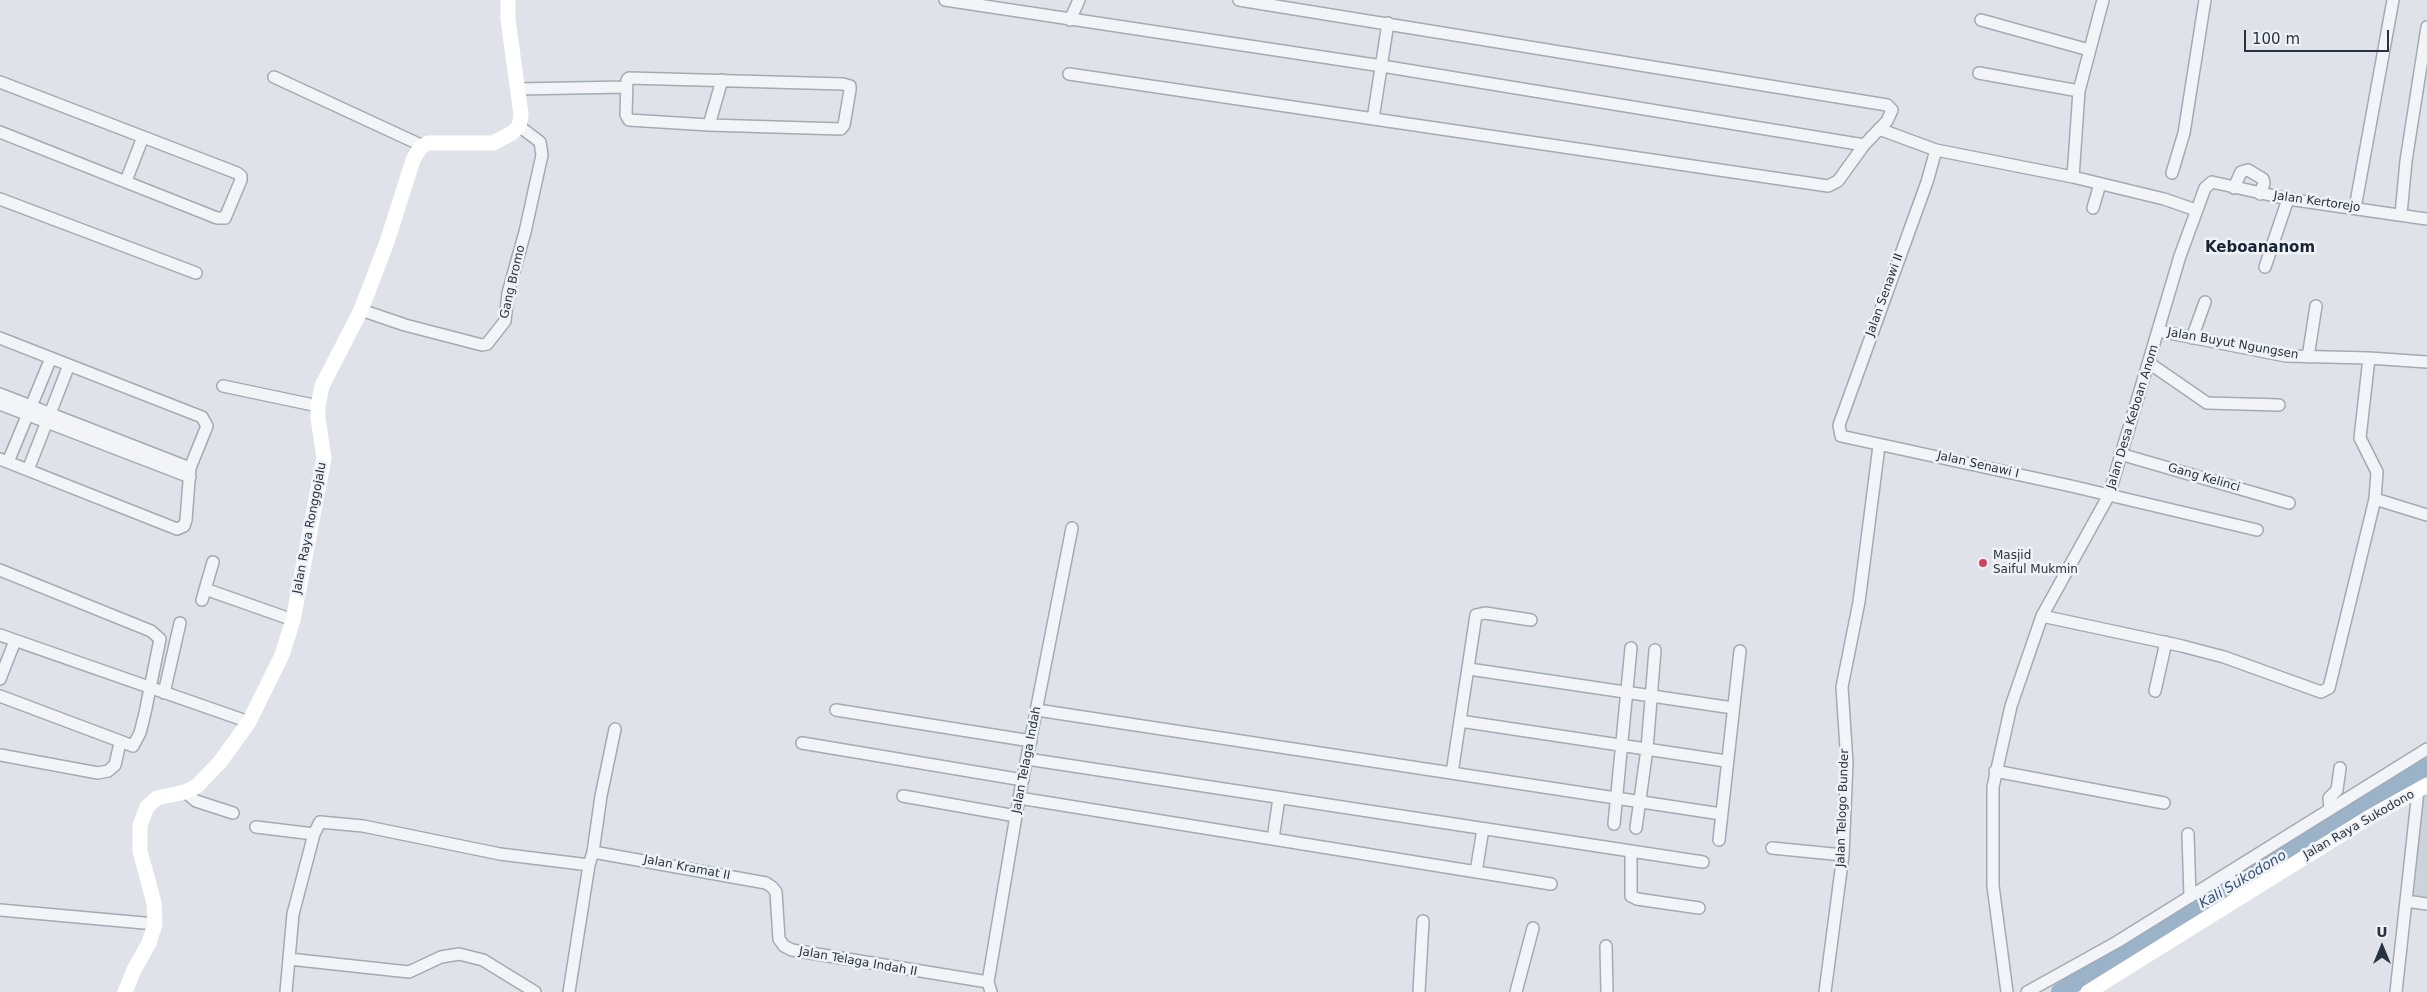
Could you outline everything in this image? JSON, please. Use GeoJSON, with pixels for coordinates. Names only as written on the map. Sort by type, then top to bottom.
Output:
{"type":"FeatureCollection","features":[{"type":"Feature","properties":{"kind":"street"},"geometry":{"type":"LineString","coordinates":[[274,77],[424,146],[436,143],[493,143],[512,133],[519,126],[521,115],[508,0]]}},
{"type":"Feature","properties":{"kind":"street"},"geometry":{"type":"LineString","coordinates":[[944,0],[1382,66],[1864,145]]}},
{"type":"Feature","properties":{"kind":"street"},"geometry":{"type":"LineString","coordinates":[[1075,20],[1079,0]]}},
{"type":"Feature","properties":{"kind":"street"},"geometry":{"type":"LineString","coordinates":[[1069,74],[1828,186],[1838,181],[1864,145],[1890,116],[1892,110],[1887,104],[1239,0]]}},
{"type":"Feature","properties":{"kind":"street"},"geometry":{"type":"LineString","coordinates":[[2172,173],[2184,133],[2205,0]]}},
{"type":"Feature","properties":{"kind":"street"},"geometry":{"type":"LineString","coordinates":[[2355,208],[2393,0]]}},
{"type":"Feature","properties":{"kind":"street"},"geometry":{"type":"LineString","coordinates":[[2073,177],[2079,91],[2100,1]]}},
{"type":"Feature","properties":{"kind":"street"},"geometry":{"type":"LineString","coordinates":[[1981,20],[2089,50]]}},
{"type":"Feature","properties":{"kind":"street"},"geometry":{"type":"LineString","coordinates":[[1374,120],[1388,24]]}},
{"type":"Feature","properties":{"kind":"street"},"geometry":{"type":"LineString","coordinates":[[2401,214],[2408,151],[2427,27]]}},
{"type":"Feature","properties":{"kind":"street"},"geometry":{"type":"LineString","coordinates":[[1979,73],[2079,91]]}},
{"type":"Feature","properties":{"kind":"street"},"geometry":{"type":"LineString","coordinates":[[629,78],[722,80],[848,85],[850,90],[844,125],[838,130],[709,125],[629,120],[626,115],[626,87],[629,78]]}},
{"type":"Feature","properties":{"kind":"street"},"geometry":{"type":"LineString","coordinates":[[709,125],[722,80]]}},
{"type":"Feature","properties":{"kind":"street"},"geometry":{"type":"LineString","coordinates":[[0,82],[237,173],[241,176],[241,180],[225,218],[221,219],[0,132]]}},
{"type":"Feature","properties":{"kind":"street"},"geometry":{"type":"LineString","coordinates":[[517,89],[626,87]]}},
{"type":"Feature","properties":{"kind":"street","name":"Gang Bromo"},"geometry":{"type":"LineString","coordinates":[[361,310],[404,325],[482,345],[487,344],[506,318],[508,294],[527,223],[542,155],[540,142],[519,126]]}},
{"type":"Feature","properties":{"kind":"street"},"geometry":{"type":"LineString","coordinates":[[1879,129],[1936,150],[2073,177],[2164,199],[2196,210]]}},
{"type":"Feature","properties":{"kind":"street"},"geometry":{"type":"LineString","coordinates":[[126,181],[144,137]]}},
{"type":"Feature","properties":{"kind":"street","name":"Jalan Raya Ronggojalu"},"geometry":{"type":"LineString","coordinates":[[125,992],[149,942],[155,924],[154,903],[140,851],[140,825],[147,807],[157,798],[185,792],[197,786],[220,762],[249,722],[279,662],[293,620],[324,458],[318,406],[322,386],[361,310],[387,242],[413,160],[424,146]]}},
{"type":"Feature","properties":{"kind":"street","name":"Jalan Senawi II"},"geometry":{"type":"LineString","coordinates":[[1846,438],[1841,436],[1839,425],[1927,182],[1936,150]]}},
{"type":"Feature","properties":{"kind":"street"},"geometry":{"type":"LineString","coordinates":[[2234,188],[2241,172],[2248,170],[2263,178],[2264,183],[2260,194]]}},
{"type":"Feature","properties":{"kind":"street","name":"Jalan Kertorejo"},"geometry":{"type":"LineString","coordinates":[[2208,184],[2212,182],[2288,199],[2427,219]]}},
{"type":"Feature","properties":{"kind":"street"},"geometry":{"type":"LineString","coordinates":[[2093,208],[2100,184]]}},
{"type":"Feature","properties":{"kind":"street","name":"Jalan Desa Keboan Anom"},"geometry":{"type":"LineString","coordinates":[[2008,992],[2005,986],[1992,886],[1993,787],[1995,771],[2011,706],[2042,616],[2109,495],[2180,256],[2196,210],[2208,184]]}},
{"type":"Feature","properties":{"kind":"street"},"geometry":{"type":"LineString","coordinates":[[0,199],[196,273]]}},
{"type":"Feature","properties":{"kind":"street"},"geometry":{"type":"LineString","coordinates":[[2264,267],[2288,199]]}},
{"type":"Feature","properties":{"kind":"street"},"geometry":{"type":"LineString","coordinates":[[2192,338],[2205,302]]}},
{"type":"Feature","properties":{"kind":"street"},"geometry":{"type":"LineString","coordinates":[[2308,357],[2316,306]]}},
{"type":"Feature","properties":{"kind":"street","name":"Jalan Buyut Ngungsen"},"geometry":{"type":"LineString","coordinates":[[2159,331],[2286,356],[2427,362]]}},
{"type":"Feature","properties":{"kind":"street"},"geometry":{"type":"LineString","coordinates":[[0,338],[202,417],[207,423],[206,431],[190,473],[184,526],[177,529],[4,461],[30,410],[51,358]]}},
{"type":"Feature","properties":{"kind":"street"},"geometry":{"type":"LineString","coordinates":[[2042,616],[2166,642],[2224,657],[2321,692],[2329,688],[2375,499],[2377,472],[2360,438],[2368,358]]}},
{"type":"Feature","properties":{"kind":"street"},"geometry":{"type":"LineString","coordinates":[[2149,363],[2207,404],[2279,405]]}},
{"type":"Feature","properties":{"kind":"street"},"geometry":{"type":"LineString","coordinates":[[28,470],[69,365]]}},
{"type":"Feature","properties":{"kind":"street"},"geometry":{"type":"LineString","coordinates":[[223,386],[318,406]]}},
{"type":"Feature","properties":{"kind":"street"},"geometry":{"type":"LineString","coordinates":[[0,394],[30,410],[190,473]]}},
{"type":"Feature","properties":{"kind":"street"},"geometry":{"type":"LineString","coordinates":[[0,404],[30,410]]}},
{"type":"Feature","properties":{"kind":"street","name":"Jalan Senawi I"},"geometry":{"type":"LineString","coordinates":[[1846,438],[1879,446],[1930,454],[2257,530]]}},
{"type":"Feature","properties":{"kind":"street","name":"Jalan Telogo Bunder"},"geometry":{"type":"LineString","coordinates":[[1825,992],[1843,855],[1847,763],[1842,687],[1859,602],[1879,446]]}},
{"type":"Feature","properties":{"kind":"street","name":"Gang Kelinci"},"geometry":{"type":"LineString","coordinates":[[2120,454],[2289,502]]}},
{"type":"Feature","properties":{"kind":"street"},"geometry":{"type":"LineString","coordinates":[[2375,499],[2427,515]]}},
{"type":"Feature","properties":{"kind":"street","name":"Jalan Telaga Indah"},"geometry":{"type":"LineString","coordinates":[[992,989],[1012,816],[1023,780],[1072,528]]}},
{"type":"Feature","properties":{"kind":"street"},"geometry":{"type":"LineString","coordinates":[[213,562],[204,594],[293,620]]}},
{"type":"Feature","properties":{"kind":"street"},"geometry":{"type":"LineString","coordinates":[[0,570],[157,635],[160,644],[151,689],[135,745],[131,746],[0,696]]}},
{"type":"Feature","properties":{"kind":"street"},"geometry":{"type":"LineString","coordinates":[[1452,773],[1477,614],[1484,613],[1531,620]]}},
{"type":"Feature","properties":{"kind":"street"},"geometry":{"type":"LineString","coordinates":[[164,693],[180,623]]}},
{"type":"Feature","properties":{"kind":"street"},"geometry":{"type":"LineString","coordinates":[[0,635],[249,722]]}},
{"type":"Feature","properties":{"kind":"street"},"geometry":{"type":"LineString","coordinates":[[0,679],[15,641]]}},
{"type":"Feature","properties":{"kind":"street"},"geometry":{"type":"LineString","coordinates":[[2155,691],[2166,642]]}},
{"type":"Feature","properties":{"kind":"street"},"geometry":{"type":"LineString","coordinates":[[1614,824],[1630,648]]}},
{"type":"Feature","properties":{"kind":"street"},"geometry":{"type":"LineString","coordinates":[[1636,828],[1647,749],[1655,650]]}},
{"type":"Feature","properties":{"kind":"street"},"geometry":{"type":"LineString","coordinates":[[1719,840],[1726,761],[1740,651]]}},
{"type":"Feature","properties":{"kind":"street"},"geometry":{"type":"LineString","coordinates":[[1469,669],[1733,708]]}},
{"type":"Feature","properties":{"kind":"street"},"geometry":{"type":"LineString","coordinates":[[836,710],[1031,741]]}},
{"type":"Feature","properties":{"kind":"street"},"geometry":{"type":"LineString","coordinates":[[1037,710],[1721,814]]}},
{"type":"Feature","properties":{"kind":"street"},"geometry":{"type":"LineString","coordinates":[[1460,721],[1726,761]]}},
{"type":"Feature","properties":{"kind":"street"},"geometry":{"type":"LineString","coordinates":[[569,992],[601,796],[616,729]]}},
{"type":"Feature","properties":{"kind":"street"},"geometry":{"type":"LineString","coordinates":[[0,755],[98,772],[108,771],[115,765],[120,742]]}},
{"type":"Feature","properties":{"kind":"street"},"geometry":{"type":"LineString","coordinates":[[802,743],[1023,780]]}},
{"type":"Feature","properties":{"kind":"street"},"geometry":{"type":"LineString","coordinates":[[2027,992],[2117,942],[2190,897],[2233,884],[2330,808],[2427,749]]}},
{"type":"Feature","properties":{"kind":"street"},"geometry":{"type":"LineString","coordinates":[[1027,759],[1703,862]]}},
{"type":"Feature","properties":{"kind":"street"},"geometry":{"type":"LineString","coordinates":[[2330,808],[2328,800],[2338,790],[2340,768]]}},
{"type":"Feature","properties":{"kind":"street"},"geometry":{"type":"LineString","coordinates":[[1995,771],[2164,803]]}},
{"type":"Feature","properties":{"kind":"street"},"geometry":{"type":"LineString","coordinates":[[2396,992],[2422,788]]}},
{"type":"Feature","properties":{"kind":"street","name":"Jalan Raya Sukodono"},"geometry":{"type":"LineString","coordinates":[[2088,992],[2233,884],[2368,818],[2422,788]]}},
{"type":"Feature","properties":{"kind":"street"},"geometry":{"type":"LineString","coordinates":[[185,792],[196,802],[233,813]]}},
{"type":"Feature","properties":{"kind":"street"},"geometry":{"type":"LineString","coordinates":[[903,796],[1012,816]]}},
{"type":"Feature","properties":{"kind":"street"},"geometry":{"type":"LineString","coordinates":[[1019,798],[1551,884]]}},
{"type":"Feature","properties":{"kind":"street"},"geometry":{"type":"LineString","coordinates":[[1273,839],[1279,798]]}},
{"type":"Feature","properties":{"kind":"street"},"geometry":{"type":"LineString","coordinates":[[286,992],[292,914],[314,834],[320,822],[353,825],[500,854],[589,865]]}},
{"type":"Feature","properties":{"kind":"street"},"geometry":{"type":"LineString","coordinates":[[256,828],[314,834]]}},
{"type":"Feature","properties":{"kind":"street"},"geometry":{"type":"LineString","coordinates":[[1476,872],[1483,829]]}},
{"type":"Feature","properties":{"kind":"street"},"geometry":{"type":"LineString","coordinates":[[2188,834],[2190,897]]}},
{"type":"Feature","properties":{"kind":"street"},"geometry":{"type":"LineString","coordinates":[[1772,848],[1843,855]]}},
{"type":"Feature","properties":{"kind":"street","name":"Jalan Kramat II"},"geometry":{"type":"LineString","coordinates":[[593,852],[766,883],[772,886],[776,892]]}},
{"type":"Feature","properties":{"kind":"street"},"geometry":{"type":"LineString","coordinates":[[1631,852],[1631,896],[1637,899],[1699,908]]}},
{"type":"Feature","properties":{"kind":"street","name":"Jalan Telaga Indah II"},"geometry":{"type":"LineString","coordinates":[[776,892],[779,939],[788,949],[992,989]]}},
{"type":"Feature","properties":{"kind":"street"},"geometry":{"type":"LineString","coordinates":[[2406,902],[2427,904]]}},
{"type":"Feature","properties":{"kind":"street"},"geometry":{"type":"LineString","coordinates":[[0,910],[155,924]]}},
{"type":"Feature","properties":{"kind":"street"},"geometry":{"type":"LineString","coordinates":[[1419,992],[1423,921]]}},
{"type":"Feature","properties":{"kind":"street"},"geometry":{"type":"LineString","coordinates":[[1516,992],[1533,928]]}},
{"type":"Feature","properties":{"kind":"street"},"geometry":{"type":"LineString","coordinates":[[1606,946],[1607,992]]}},
{"type":"Feature","properties":{"kind":"street"},"geometry":{"type":"LineString","coordinates":[[289,959],[409,972],[441,958],[459,954],[483,960],[535,992]]}},
{"type":"Feature","properties":{"kind":"shaded area"},"geometry":{"type":"Polygon","coordinates":[[[2427,793],[2427,898],[2409,895],[2422,796],[2427,793]]]}},
{"type":"Feature","properties":{"kind":"waterway","name":"Kali Sukodono"},"geometry":{"type":"LineString","coordinates":[[2060,992],[2427,767]]}},
{"type":"Feature","properties":{"kind":"place","name":"Masjid Saiful Mukmin"},"geometry":{"type":"Point","coordinates":[1983,563]}},
{"type":"Feature","properties":{"kind":"district","name":"Keboananom"},"geometry":{"type":"Point","coordinates":[2260,248]}}]}
